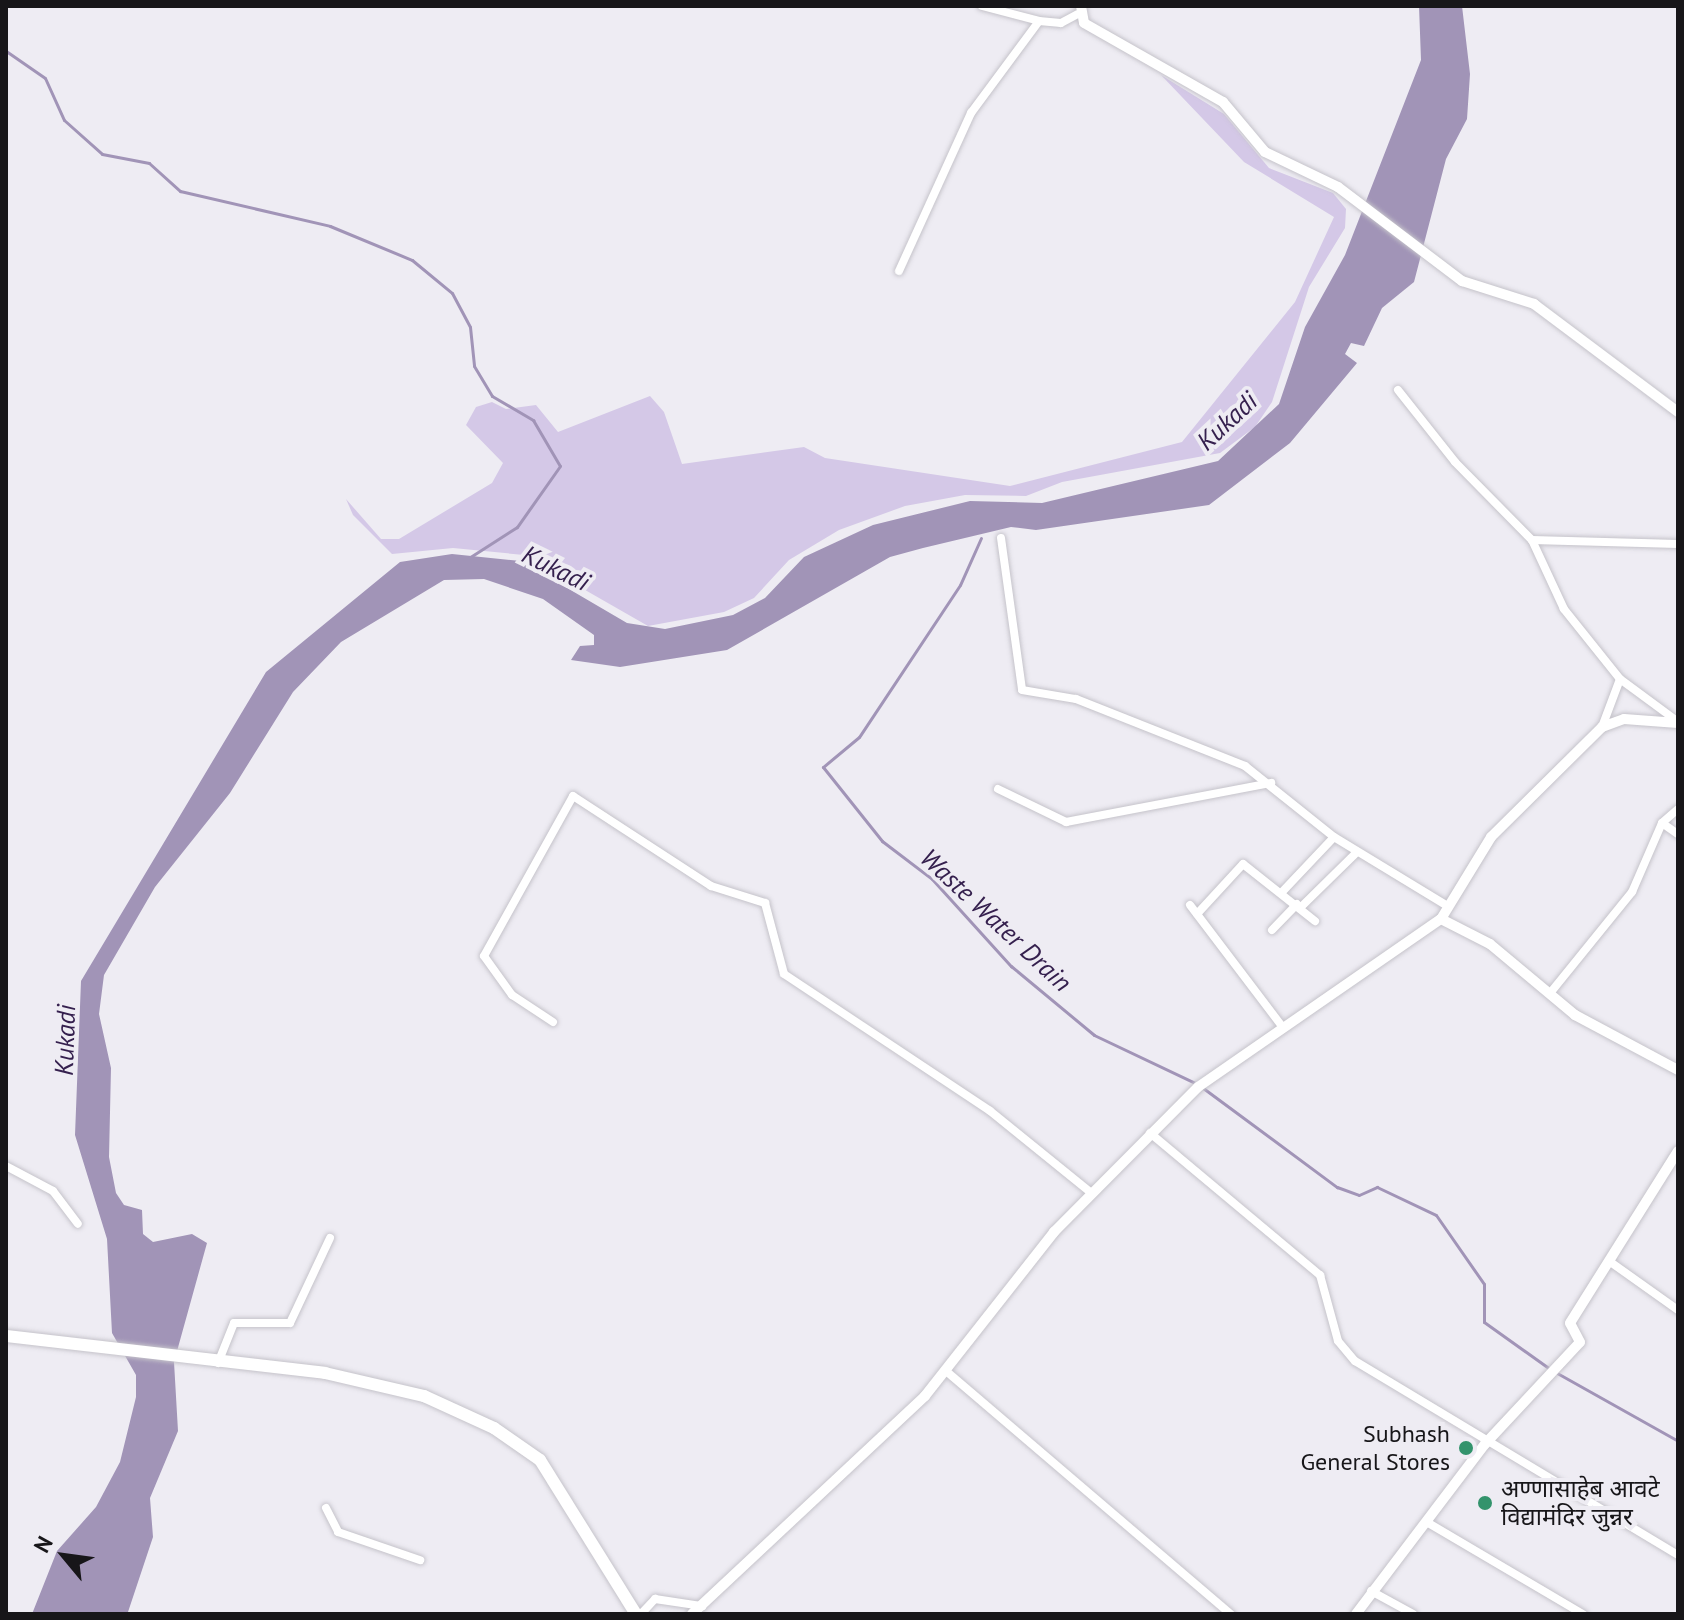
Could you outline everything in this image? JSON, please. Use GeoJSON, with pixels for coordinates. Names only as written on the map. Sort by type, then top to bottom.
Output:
{"type":"FeatureCollection","features":[{"type":"Feature","properties":{"kind":"main road"},"geometry":{"type":"LineString","coordinates":[[6,1336],[63,1348],[371,1381],[494,1428],[557,1479],[639,1614]]}},
{"type":"Feature","properties":{"kind":"street"},"geometry":{"type":"LineString","coordinates":[[982,6],[1039,21],[1061,23],[1079,10],[1223,102],[1265,152],[1338,187],[1477,289],[1534,304],[1678,412]]}},
{"type":"Feature","properties":{"kind":"street"},"geometry":{"type":"LineString","coordinates":[[899,271],[971,113],[1039,21]]}},
{"type":"Feature","properties":{"kind":"street"},"geometry":{"type":"LineString","coordinates":[[1398,390],[1455,462],[1532,540],[1564,609],[1620,679],[1678,722]]}},
{"type":"Feature","properties":{"kind":"street"},"geometry":{"type":"LineString","coordinates":[[1001,538],[1022,690],[1076,699],[1201,746],[1271,783],[1334,837],[1444,904]]}},
{"type":"Feature","properties":{"kind":"street"},"geometry":{"type":"LineString","coordinates":[[1532,540],[1678,544]]}},
{"type":"Feature","properties":{"kind":"street"},"geometry":{"type":"LineString","coordinates":[[692,1614],[946,1371],[1090,1192],[1150,1133],[1282,1026],[1441,919],[1444,904],[1491,837],[1602,727],[1620,679]]}},
{"type":"Feature","properties":{"kind":"street"},"geometry":{"type":"LineString","coordinates":[[1602,727],[1624,719],[1678,722]]}},
{"type":"Feature","properties":{"kind":"street"},"geometry":{"type":"LineString","coordinates":[[998,789],[1066,822],[1271,783]]}},
{"type":"Feature","properties":{"kind":"street"},"geometry":{"type":"LineString","coordinates":[[553,1022],[512,995],[484,956],[573,796],[711,886],[765,903],[784,974],[990,1111],[1090,1192]]}},
{"type":"Feature","properties":{"kind":"street"},"geometry":{"type":"LineString","coordinates":[[1551,992],[1632,892],[1662,823],[1678,809]]}},
{"type":"Feature","properties":{"kind":"street"},"geometry":{"type":"LineString","coordinates":[[1662,823],[1678,834]]}},
{"type":"Feature","properties":{"kind":"street"},"geometry":{"type":"LineString","coordinates":[[1283,891],[1334,837]]}},
{"type":"Feature","properties":{"kind":"street"},"geometry":{"type":"LineString","coordinates":[[1272,930],[1357,852]]}},
{"type":"Feature","properties":{"kind":"street"},"geometry":{"type":"LineString","coordinates":[[1197,914],[1237,864],[1283,891],[1315,921]]}},
{"type":"Feature","properties":{"kind":"street"},"geometry":{"type":"LineString","coordinates":[[1190,905],[1282,1026]]}},
{"type":"Feature","properties":{"kind":"street"},"geometry":{"type":"LineString","coordinates":[[1441,919],[1490,944],[1575,1015],[1678,1070]]}},
{"type":"Feature","properties":{"kind":"street"},"geometry":{"type":"LineString","coordinates":[[1150,1133],[1320,1275],[1342,1349],[1485,1444],[1678,1555]]}},
{"type":"Feature","properties":{"kind":"street"},"geometry":{"type":"LineString","coordinates":[[1356,1614],[1371,1591],[1430,1524],[1485,1444],[1580,1342],[1570,1323],[1678,1151]]}},
{"type":"Feature","properties":{"kind":"street"},"geometry":{"type":"LineString","coordinates":[[6,1166],[53,1191],[78,1224]]}},
{"type":"Feature","properties":{"kind":"street"},"geometry":{"type":"LineString","coordinates":[[213,1363],[234,1323],[290,1323],[330,1238]]}},
{"type":"Feature","properties":{"kind":"street"},"geometry":{"type":"LineString","coordinates":[[1609,1261],[1678,1310]]}},
{"type":"Feature","properties":{"kind":"street"},"geometry":{"type":"LineString","coordinates":[[946,1371],[1231,1614]]}},
{"type":"Feature","properties":{"kind":"street"},"geometry":{"type":"LineString","coordinates":[[326,1508],[338,1532],[420,1560]]}},
{"type":"Feature","properties":{"kind":"street"},"geometry":{"type":"LineString","coordinates":[[1430,1524],[1583,1614]]}},
{"type":"Feature","properties":{"kind":"street"},"geometry":{"type":"LineString","coordinates":[[1371,1591],[1413,1614]]}},
{"type":"Feature","properties":{"kind":"street"},"geometry":{"type":"LineString","coordinates":[[639,1614],[655,1599],[702,1606]]}},
{"type":"Feature","properties":{"kind":"shaded area"},"geometry":{"type":"Polygon","coordinates":[[[1419,6],[1462,6],[1470,74],[1467,119],[1446,159],[1414,282],[1382,308],[1364,346],[1351,343],[1345,354],[1357,363],[1290,443],[1209,505],[1036,530],[1011,527],[890,557],[727,650],[620,667],[571,660],[580,646],[594,645],[594,635],[543,599],[484,579],[444,580],[341,642],[293,692],[230,793],[155,887],[104,975],[99,1014],[111,1068],[109,1157],[116,1193],[124,1205],[142,1210],[143,1234],[153,1242],[192,1234],[207,1243],[174,1362],[178,1431],[150,1498],[153,1537],[128,1612],[32,1614],[57,1551],[96,1507],[120,1462],[136,1397],[136,1375],[112,1333],[107,1239],[75,1135],[81,981],[266,672],[400,562],[452,554],[521,561],[627,623],[665,629],[733,615],[765,598],[804,557],[873,525],[970,501],[1042,503],[1218,461],[1279,404],[1305,327],[1345,255],[1421,60],[1419,6]]]}},
{"type":"Feature","properties":{"kind":"shaded area"},"geometry":{"type":"Polygon","coordinates":[[[1161,75],[1224,114],[1269,168],[1333,193],[1346,209],[1345,228],[1309,287],[1272,402],[1255,427],[1220,453],[1062,482],[1026,496],[965,495],[905,506],[839,530],[789,560],[754,598],[724,612],[648,626],[524,555],[453,548],[392,554],[353,515],[346,499],[381,539],[399,539],[492,483],[503,463],[466,425],[476,407],[492,402],[506,409],[536,405],[558,432],[650,396],[664,412],[682,464],[804,447],[825,458],[1010,486],[1182,442],[1295,302],[1334,217],[1244,162],[1161,75]]]}},
{"type":"Feature","properties":{"kind":"waterway"},"geometry":{"type":"LineString","coordinates":[[6,51],[45,78],[64,120],[102,154],[149,163],[180,191],[330,226],[412,260],[452,293],[470,327],[474,366],[492,396],[533,420],[560,466],[517,527],[470,557]]}},
{"type":"Feature","properties":{"kind":"waterway","name":"Waste Water Drain"},"geometry":{"type":"LineString","coordinates":[[981,538],[960,585],[859,737],[823,767],[882,841],[932,879],[1011,966],[1094,1035],[1197,1084]]}},
{"type":"Feature","properties":{"kind":"waterway","name":"Waste Water Drain"},"geometry":{"type":"LineString","coordinates":[[1203,1088],[1337,1187],[1359,1195],[1377,1187],[1436,1215],[1484,1284],[1484,1322],[1550,1369]]}},
{"type":"Feature","properties":{"kind":"waterway","name":"Waste Water Drain"},"geometry":{"type":"LineString","coordinates":[[1557,1373],[1678,1441]]}},
{"type":"Feature","properties":{"kind":"place","name":"Subhash General Stores"},"geometry":{"type":"Point","coordinates":[1466,1448]}},
{"type":"Feature","properties":{"kind":"place","name":"अण्णासाहेब आवटे विद्यामंदिर जुन्नर"},"geometry":{"type":"Point","coordinates":[1485,1503]}},
{"type":"Feature","properties":{"kind":"water label","name":"Kukadi"},"geometry":{"type":"Point","coordinates":[1227,421]}},
{"type":"Feature","properties":{"kind":"water label","name":"Kukadi"},"geometry":{"type":"Point","coordinates":[556,568]}},
{"type":"Feature","properties":{"kind":"water label","name":"Kukadi"},"geometry":{"type":"Point","coordinates":[65,1040]}}]}
